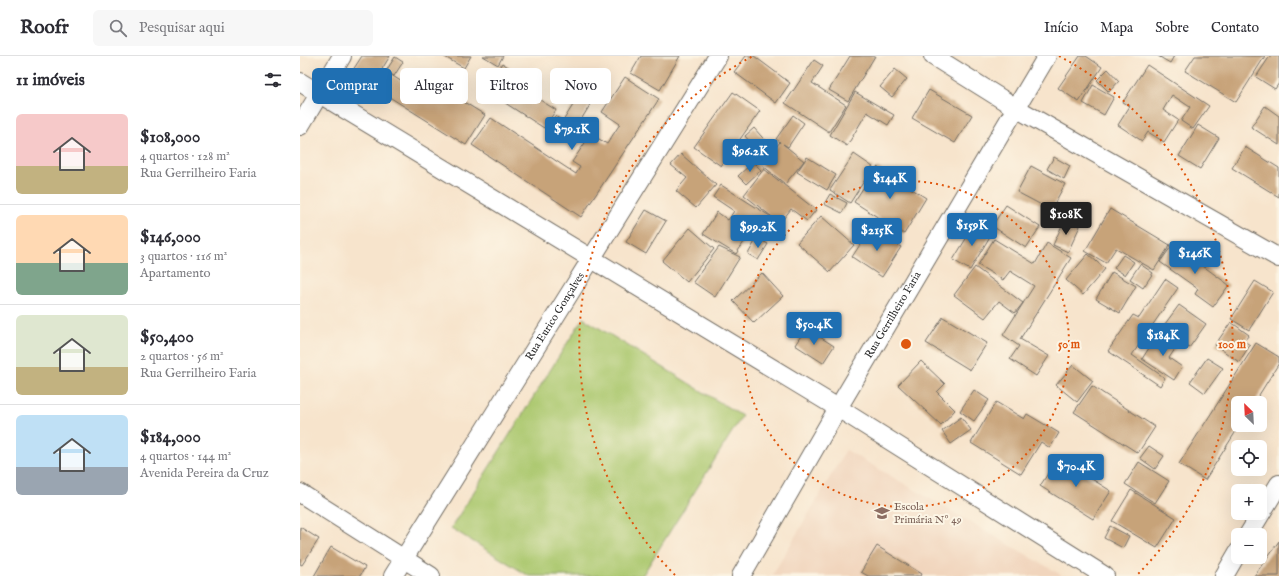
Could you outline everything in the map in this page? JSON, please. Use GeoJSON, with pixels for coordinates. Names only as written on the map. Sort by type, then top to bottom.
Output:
{"type":"FeatureCollection","features":[{"type":"Feature","properties":{"kind":"street"},"geometry":{"type":"LineString","coordinates":[[335,68],[342,56]]}},
{"type":"Feature","properties":{"kind":"street","name":"Rua Eurico Gonçalves"},"geometry":{"type":"LineString","coordinates":[[393,576],[718,56]]}},
{"type":"Feature","properties":{"kind":"street"},"geometry":{"type":"LineString","coordinates":[[933,56],[1016,108],[1279,258]]}},
{"type":"Feature","properties":{"kind":"street","name":"Rua Gerrilheiro Faria"},"geometry":{"type":"LineString","coordinates":[[741,576],[838,408],[1047,56]]}},
{"type":"Feature","properties":{"kind":"street"},"geometry":{"type":"LineString","coordinates":[[300,82],[312,90]]}},
{"type":"Feature","properties":{"kind":"street"},"geometry":{"type":"LineString","coordinates":[[300,126],[313,104]]}},
{"type":"Feature","properties":{"kind":"street"},"geometry":{"type":"LineString","coordinates":[[336,104],[838,408],[1105,576]]}},
{"type":"Feature","properties":{"kind":"street"},"geometry":{"type":"LineString","coordinates":[[1252,528],[1279,484]]}},
{"type":"Feature","properties":{"kind":"street"},"geometry":{"type":"LineString","coordinates":[[300,493],[431,576]]}},
{"type":"Feature","properties":{"kind":"street"},"geometry":{"type":"LineString","coordinates":[[1224,576],[1231,564]]}},
{"type":"Feature","properties":{"kind":"shaded area","name":"Escola Primária Nº 49"},"geometry":{"type":"Polygon","coordinates":[[[846,450],[1063,576],[772,576],[846,450]]]}},
{"type":"Feature","properties":{"kind":"green space"},"geometry":{"type":"Polygon","coordinates":[[[583,318],[742,416],[642,576],[529,576],[451,528],[583,318]]]}},
{"type":"Feature","properties":{"kind":"building"},"geometry":{"type":"Polygon","coordinates":[[[362,56],[390,56],[383,68],[354,68],[362,56]]]}},
{"type":"Feature","properties":{"kind":"building"},"geometry":{"type":"Polygon","coordinates":[[[443,56],[471,56],[464,68],[443,56]]]}},
{"type":"Feature","properties":{"kind":"building"},"geometry":{"type":"Polygon","coordinates":[[[483,56],[503,56],[498,65],[483,56]]]}},
{"type":"Feature","properties":{"kind":"building"},"geometry":{"type":"Polygon","coordinates":[[[641,56],[680,56],[660,90],[631,73],[641,56]]]}},
{"type":"Feature","properties":{"kind":"building"},"geometry":{"type":"Polygon","coordinates":[[[746,56],[754,56],[790,83],[776,103],[734,72],[746,56]]]}},
{"type":"Feature","properties":{"kind":"building"},"geometry":{"type":"Polygon","coordinates":[[[850,56],[875,56],[848,101],[829,90],[850,56]]]}},
{"type":"Feature","properties":{"kind":"building"},"geometry":{"type":"Polygon","coordinates":[[[1080,56],[1086,56],[1102,67],[1079,102],[1058,88],[1080,56]]]}},
{"type":"Feature","properties":{"kind":"building"},"geometry":{"type":"Polygon","coordinates":[[[1158,56],[1174,56],[1170,63],[1158,56]]]}},
{"type":"Feature","properties":{"kind":"building"},"geometry":{"type":"Polygon","coordinates":[[[1195,56],[1265,56],[1236,102],[1185,71],[1195,56]]]}},
{"type":"Feature","properties":{"kind":"building"},"geometry":{"type":"Polygon","coordinates":[[[1270,56],[1279,56],[1279,83],[1275,89],[1256,77],[1270,56]]]}},
{"type":"Feature","properties":{"kind":"building"},"geometry":{"type":"Polygon","coordinates":[[[395,57],[403,62],[394,76],[392,75],[392,68],[388,68],[395,57]]]}},
{"type":"Feature","properties":{"kind":"building"},"geometry":{"type":"Polygon","coordinates":[[[814,60],[823,66],[812,83],[846,105],[829,132],[785,103],[814,60]]]}},
{"type":"Feature","properties":{"kind":"building"},"geometry":{"type":"Polygon","coordinates":[[[502,63],[510,68],[499,68],[502,63]]]}},
{"type":"Feature","properties":{"kind":"building"},"geometry":{"type":"Polygon","coordinates":[[[1147,65],[1209,106],[1193,129],[1181,121],[1190,107],[1172,95],[1163,110],[1178,120],[1164,142],[1148,132],[1142,141],[1118,125],[1130,106],[1123,102],[1147,65]]]}},
{"type":"Feature","properties":{"kind":"building"},"geometry":{"type":"Polygon","coordinates":[[[895,69],[907,79],[892,97],[880,87],[895,69]]]}},
{"type":"Feature","properties":{"kind":"building"},"geometry":{"type":"Polygon","coordinates":[[[1108,69],[1119,81],[1109,92],[1097,80],[1108,69]]]}},
{"type":"Feature","properties":{"kind":"building"},"geometry":{"type":"Polygon","coordinates":[[[392,75],[400,81],[400,104],[392,99],[392,75]]]}},
{"type":"Feature","properties":{"kind":"building"},"geometry":{"type":"Polygon","coordinates":[[[625,77],[659,99],[581,217],[472,145],[491,118],[576,174],[580,167],[572,162],[591,134],[607,144],[620,124],[602,112],[607,104],[611,104],[611,98],[625,77]]]}},
{"type":"Feature","properties":{"kind":"building"},"geometry":{"type":"Polygon","coordinates":[[[1093,85],[1114,97],[1104,115],[1083,103],[1093,85]]]}},
{"type":"Feature","properties":{"kind":"building"},"geometry":{"type":"Polygon","coordinates":[[[929,90],[972,115],[955,143],[912,118],[929,90]]]}},
{"type":"Feature","properties":{"kind":"building"},"geometry":{"type":"Polygon","coordinates":[[[733,92],[760,111],[721,166],[694,147],[733,92]]]}},
{"type":"Feature","properties":{"kind":"building"},"geometry":{"type":"Polygon","coordinates":[[[855,92],[894,115],[888,125],[867,112],[847,146],[830,135],[855,92]]]}},
{"type":"Feature","properties":{"kind":"building"},"geometry":{"type":"Polygon","coordinates":[[[542,101],[556,110],[544,128],[507,104],[542,104],[542,101]]]}},
{"type":"Feature","properties":{"kind":"building"},"geometry":{"type":"Polygon","coordinates":[[[401,104],[467,104],[485,115],[466,145],[401,104]]]}},
{"type":"Feature","properties":{"kind":"building"},"geometry":{"type":"Polygon","coordinates":[[[574,104],[590,105],[568,141],[547,128],[555,116],[563,121],[574,104]]]}},
{"type":"Feature","properties":{"kind":"building"},"geometry":{"type":"Polygon","coordinates":[[[1265,106],[1279,116],[1279,145],[1251,127],[1265,106]]]}},
{"type":"Feature","properties":{"kind":"building"},"geometry":{"type":"Polygon","coordinates":[[[793,115],[804,123],[788,147],[783,144],[804,161],[785,184],[762,165],[780,142],[776,139],[793,115]]]}},
{"type":"Feature","properties":{"kind":"building"},"geometry":{"type":"Polygon","coordinates":[[[1198,125],[1219,138],[1200,169],[1179,156],[1198,125]]]}},
{"type":"Feature","properties":{"kind":"building"},"geometry":{"type":"Polygon","coordinates":[[[754,128],[769,145],[759,153],[745,136],[754,128]]]}},
{"type":"Feature","properties":{"kind":"building"},"geometry":{"type":"Polygon","coordinates":[[[1245,147],[1279,168],[1279,197],[1232,168],[1245,147]]]}},
{"type":"Feature","properties":{"kind":"building"},"geometry":{"type":"Polygon","coordinates":[[[681,154],[716,185],[696,208],[676,191],[687,178],[671,165],[681,154]]]}},
{"type":"Feature","properties":{"kind":"building"},"geometry":{"type":"Polygon","coordinates":[[[854,154],[873,167],[850,203],[830,190],[854,154]]]}},
{"type":"Feature","properties":{"kind":"building"},"geometry":{"type":"Polygon","coordinates":[[[807,157],[836,175],[827,190],[797,172],[807,157]]]}},
{"type":"Feature","properties":{"kind":"building"},"geometry":{"type":"Polygon","coordinates":[[[1054,157],[1070,166],[1064,179],[1047,169],[1054,157]]]}},
{"type":"Feature","properties":{"kind":"building"},"geometry":{"type":"Polygon","coordinates":[[[753,162],[761,170],[746,184],[738,176],[753,162]]]}},
{"type":"Feature","properties":{"kind":"building"},"geometry":{"type":"Polygon","coordinates":[[[1031,166],[1065,184],[1051,210],[1017,192],[1031,166]]]}},
{"type":"Feature","properties":{"kind":"building"},"geometry":{"type":"Polygon","coordinates":[[[877,167],[926,198],[904,234],[854,202],[877,167]]]}},
{"type":"Feature","properties":{"kind":"building"},"geometry":{"type":"Polygon","coordinates":[[[764,169],[816,210],[807,221],[791,209],[780,223],[744,195],[764,169]]]}},
{"type":"Feature","properties":{"kind":"building"},"geometry":{"type":"Polygon","coordinates":[[[721,185],[776,220],[765,238],[752,230],[736,254],[703,234],[717,212],[728,220],[734,211],[713,197],[721,185]]]}},
{"type":"Feature","properties":{"kind":"building"},"geometry":{"type":"Polygon","coordinates":[[[830,194],[847,203],[842,213],[824,204],[830,194]]]}},
{"type":"Feature","properties":{"kind":"building"},"geometry":{"type":"Polygon","coordinates":[[[1006,205],[1040,227],[1026,248],[992,226],[1006,205]]]}},
{"type":"Feature","properties":{"kind":"building"},"geometry":{"type":"Polygon","coordinates":[[[1110,209],[1170,245],[1154,270],[1116,248],[1106,263],[1085,251],[1110,209]]]}},
{"type":"Feature","properties":{"kind":"building"},"geometry":{"type":"Polygon","coordinates":[[[646,210],[666,221],[646,254],[626,242],[646,210]]]}},
{"type":"Feature","properties":{"kind":"building"},"geometry":{"type":"Polygon","coordinates":[[[821,216],[854,245],[830,272],[797,243],[821,216]]]}},
{"type":"Feature","properties":{"kind":"building"},"geometry":{"type":"Polygon","coordinates":[[[1065,219],[1080,226],[1068,252],[1053,245],[1065,219]]]}},
{"type":"Feature","properties":{"kind":"building"},"geometry":{"type":"Polygon","coordinates":[[[975,224],[992,233],[970,270],[953,260],[975,224]]]}},
{"type":"Feature","properties":{"kind":"building"},"geometry":{"type":"Polygon","coordinates":[[[690,228],[714,249],[687,282],[662,261],[690,228]]]}},
{"type":"Feature","properties":{"kind":"building"},"geometry":{"type":"Polygon","coordinates":[[[871,228],[901,247],[882,277],[852,257],[871,228]]]}},
{"type":"Feature","properties":{"kind":"building"},"geometry":{"type":"Polygon","coordinates":[[[757,238],[768,244],[758,260],[748,254],[757,238]]]}},
{"type":"Feature","properties":{"kind":"building"},"geometry":{"type":"Polygon","coordinates":[[[994,239],[1035,264],[1047,243],[1071,258],[1020,339],[1049,356],[1036,376],[1010,359],[1019,346],[1003,335],[1034,286],[1010,271],[1003,280],[978,265],[994,239]]]}},
{"type":"Feature","properties":{"kind":"building"},"geometry":{"type":"Polygon","coordinates":[[[1173,244],[1229,285],[1213,307],[1195,294],[1198,289],[1160,262],[1173,244]]]}},
{"type":"Feature","properties":{"kind":"building"},"geometry":{"type":"Polygon","coordinates":[[[719,247],[740,257],[715,297],[693,282],[719,247]]]}},
{"type":"Feature","properties":{"kind":"building"},"geometry":{"type":"Polygon","coordinates":[[[1088,254],[1105,269],[1083,295],[1066,280],[1088,254]]]}},
{"type":"Feature","properties":{"kind":"building"},"geometry":{"type":"Polygon","coordinates":[[[1123,255],[1134,262],[1125,275],[1114,268],[1123,255]]]}},
{"type":"Feature","properties":{"kind":"building"},"geometry":{"type":"Polygon","coordinates":[[[1140,264],[1153,273],[1143,288],[1130,279],[1140,264]]]}},
{"type":"Feature","properties":{"kind":"building"},"geometry":{"type":"Polygon","coordinates":[[[975,267],[1023,303],[1015,313],[999,301],[985,318],[954,295],[975,267]]]}},
{"type":"Feature","properties":{"kind":"building"},"geometry":{"type":"Polygon","coordinates":[[[1112,272],[1136,286],[1120,313],[1096,299],[1112,272]]]}},
{"type":"Feature","properties":{"kind":"building"},"geometry":{"type":"Polygon","coordinates":[[[762,273],[783,296],[754,323],[733,301],[762,273]]]}},
{"type":"Feature","properties":{"kind":"building"},"geometry":{"type":"Polygon","coordinates":[[[1165,279],[1178,288],[1132,355],[1165,378],[1160,386],[1108,351],[1133,315],[1139,318],[1165,279]]]}},
{"type":"Feature","properties":{"kind":"building"},"geometry":{"type":"Polygon","coordinates":[[[1255,281],[1273,292],[1249,330],[1231,319],[1255,281]]]}},
{"type":"Feature","properties":{"kind":"building"},"geometry":{"type":"Polygon","coordinates":[[[1179,305],[1206,324],[1189,348],[1162,328],[1179,305]]]}},
{"type":"Feature","properties":{"kind":"building"},"geometry":{"type":"Polygon","coordinates":[[[943,317],[987,343],[970,370],[926,343],[943,317]]]}},
{"type":"Feature","properties":{"kind":"building"},"geometry":{"type":"Polygon","coordinates":[[[1231,322],[1249,335],[1244,341],[1250,345],[1239,362],[1215,345],[1231,322]]]}},
{"type":"Feature","properties":{"kind":"building"},"geometry":{"type":"Polygon","coordinates":[[[806,328],[834,346],[823,363],[795,345],[806,328]]]}},
{"type":"Feature","properties":{"kind":"building"},"geometry":{"type":"Polygon","coordinates":[[[1158,334],[1177,346],[1169,358],[1182,367],[1174,380],[1142,359],[1158,334]]]}},
{"type":"Feature","properties":{"kind":"building"},"geometry":{"type":"Polygon","coordinates":[[[1256,343],[1279,357],[1279,363],[1258,396],[1231,396],[1231,432],[1236,432],[1205,480],[1179,464],[1256,343]]]}},
{"type":"Feature","properties":{"kind":"building"},"geometry":{"type":"Polygon","coordinates":[[[1207,358],[1223,368],[1205,393],[1190,382],[1207,358]]]}},
{"type":"Feature","properties":{"kind":"building"},"geometry":{"type":"Polygon","coordinates":[[[921,361],[945,384],[937,392],[955,410],[941,425],[898,385],[921,361]]]}},
{"type":"Feature","properties":{"kind":"building"},"geometry":{"type":"Polygon","coordinates":[[[1073,365],[1093,381],[1077,402],[1056,385],[1073,365]]]}},
{"type":"Feature","properties":{"kind":"building"},"geometry":{"type":"Polygon","coordinates":[[[1092,386],[1155,427],[1138,453],[1074,412],[1092,386]]]}},
{"type":"Feature","properties":{"kind":"building"},"geometry":{"type":"Polygon","coordinates":[[[974,390],[989,400],[974,421],[960,411],[974,390]]]}},
{"type":"Feature","properties":{"kind":"building"},"geometry":{"type":"Polygon","coordinates":[[[996,402],[1024,419],[1027,414],[1059,433],[1050,448],[1041,442],[1021,474],[971,443],[996,402]]]}},
{"type":"Feature","properties":{"kind":"building"},"geometry":{"type":"Polygon","coordinates":[[[961,417],[971,430],[951,444],[942,431],[961,417]]]}},
{"type":"Feature","properties":{"kind":"building"},"geometry":{"type":"Polygon","coordinates":[[[1149,446],[1164,456],[1155,469],[1140,458],[1149,446]]]}},
{"type":"Feature","properties":{"kind":"building"},"geometry":{"type":"Polygon","coordinates":[[[1058,458],[1111,491],[1093,519],[1040,486],[1058,458]]]}},
{"type":"Feature","properties":{"kind":"building"},"geometry":{"type":"Polygon","coordinates":[[[1139,462],[1169,481],[1155,503],[1125,484],[1139,462]]]}},
{"type":"Feature","properties":{"kind":"building"},"geometry":{"type":"Polygon","coordinates":[[[1131,490],[1176,518],[1157,548],[1112,521],[1131,490]]]}},
{"type":"Feature","properties":{"kind":"building"},"geometry":{"type":"Polygon","coordinates":[[[1110,526],[1129,536],[1123,548],[1104,538],[1110,526]]]}},
{"type":"Feature","properties":{"kind":"building"},"geometry":{"type":"Polygon","coordinates":[[[300,527],[319,539],[302,565],[300,564],[300,527]]]}},
{"type":"Feature","properties":{"kind":"building"},"geometry":{"type":"Polygon","coordinates":[[[1279,541],[1279,576],[1254,576],[1263,564],[1267,564],[1267,558],[1279,541]]]}},
{"type":"Feature","properties":{"kind":"building"},"geometry":{"type":"Polygon","coordinates":[[[877,546],[922,574],[921,576],[868,576],[861,572],[877,546]]]}},
{"type":"Feature","properties":{"kind":"building"},"geometry":{"type":"Polygon","coordinates":[[[331,547],[365,567],[360,576],[314,576],[331,547]]]}},
{"type":"Feature","properties":{"kind":"place","name":"Escola Primária Nº 49"},"geometry":{"type":"Point","coordinates":[882,513]}}]}
